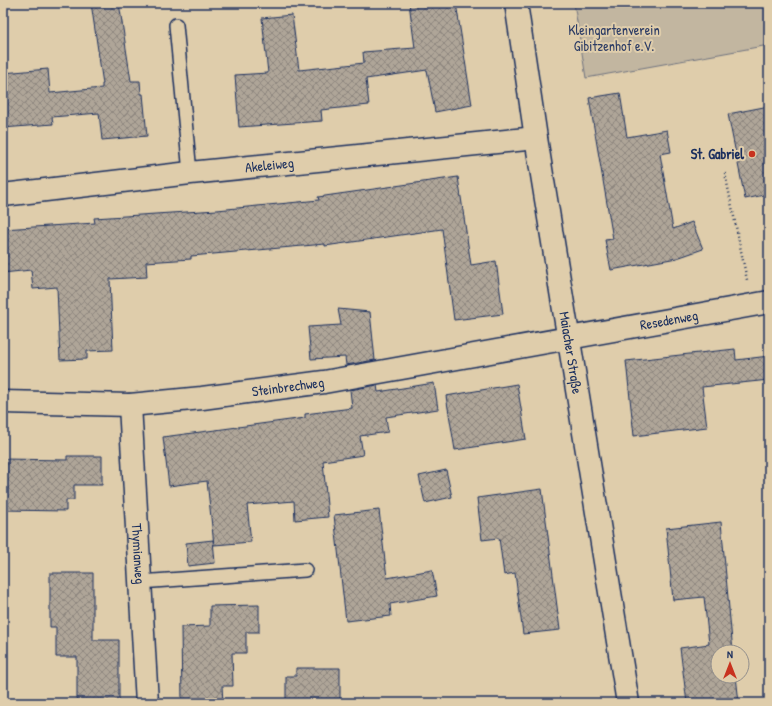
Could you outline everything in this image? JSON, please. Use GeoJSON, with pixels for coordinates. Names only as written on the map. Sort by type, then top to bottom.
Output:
{"type":"FeatureCollection","features":[{"type":"Feature","properties":{"kind":"street","name":"Maiacher Straße"},"geometry":{"type":"LineString","coordinates":[[516,3],[536,138],[628,703]]}},
{"type":"Feature","properties":{"kind":"street","name":"Akeleiweg"},"geometry":{"type":"LineString","coordinates":[[3,195],[190,173],[536,138]]}},
{"type":"Feature","properties":{"kind":"street","name":"Resedenweg"},"geometry":{"type":"LineString","coordinates":[[569,338],[761,304]]}},
{"type":"Feature","properties":{"kind":"street","name":"Steinbrechweg"},"geometry":{"type":"LineString","coordinates":[[3,402],[130,405],[202,398],[324,382],[569,338]]}},
{"type":"Feature","properties":{"kind":"street","name":"Thymianweg"},"geometry":{"type":"LineString","coordinates":[[130,405],[146,703]]}},
{"type":"Feature","properties":{"kind":"lane"},"geometry":{"type":"LineString","coordinates":[[176,25],[190,173]]}},
{"type":"Feature","properties":{"kind":"lane"},"geometry":{"type":"LineString","coordinates":[[140,582],[305,570]]}},
{"type":"Feature","properties":{"kind":"path"},"geometry":{"type":"LineString","coordinates":[[725,173],[761,304]]}},
{"type":"Feature","properties":{"kind":"green space","name":"Kleingartenverein Gibitzenhof e.V."},"geometry":{"type":"Polygon","coordinates":[[[574,3],[769,3],[769,45],[586,78],[574,3]]]}},
{"type":"Feature","properties":{"kind":"building"},"geometry":{"type":"Polygon","coordinates":[[[91,3],[119,3],[131,81],[140,81],[141,94],[143,94],[147,136],[102,140],[99,113],[52,117],[53,124],[3,128],[3,73],[48,69],[50,93],[102,88],[103,84],[91,3]]]}},
{"type":"Feature","properties":{"kind":"building"},"geometry":{"type":"Polygon","coordinates":[[[409,3],[456,3],[472,105],[435,112],[427,70],[366,79],[369,105],[321,110],[322,121],[239,127],[235,75],[268,73],[262,18],[292,15],[299,70],[364,63],[363,52],[415,48],[409,3]]]}},
{"type":"Feature","properties":{"kind":"building"},"geometry":{"type":"Polygon","coordinates":[[[620,93],[627,137],[667,130],[671,152],[660,154],[673,229],[692,222],[703,249],[677,258],[611,270],[605,240],[613,239],[589,98],[620,93]]]}},
{"type":"Feature","properties":{"kind":"building","name":"St. Gabriel"},"geometry":{"type":"Polygon","coordinates":[[[769,106],[769,194],[745,199],[728,114],[769,106]]]}},
{"type":"Feature","properties":{"kind":"building"},"geometry":{"type":"Polygon","coordinates":[[[458,177],[471,265],[496,261],[503,314],[454,320],[442,229],[325,246],[325,244],[191,256],[191,259],[146,262],[147,277],[110,279],[113,350],[87,351],[87,359],[60,360],[57,287],[33,289],[31,270],[3,273],[3,229],[95,223],[94,218],[217,210],[319,200],[318,197],[458,177]]]}},
{"type":"Feature","properties":{"kind":"building"},"geometry":{"type":"Polygon","coordinates":[[[338,309],[370,312],[375,360],[346,365],[345,357],[311,359],[308,327],[341,325],[338,309]]]}},
{"type":"Feature","properties":{"kind":"building"},"geometry":{"type":"Polygon","coordinates":[[[735,349],[736,360],[769,356],[769,380],[702,387],[707,427],[634,436],[626,361],[735,349]]]}},
{"type":"Feature","properties":{"kind":"building"},"geometry":{"type":"Polygon","coordinates":[[[434,383],[438,409],[386,417],[388,432],[360,436],[363,455],[323,461],[328,517],[295,520],[294,501],[247,505],[251,542],[214,545],[207,481],[169,486],[163,437],[305,418],[305,414],[352,408],[350,390],[377,385],[378,392],[434,383]]]}},
{"type":"Feature","properties":{"kind":"building"},"geometry":{"type":"Polygon","coordinates":[[[517,384],[526,439],[455,450],[446,396],[517,384]]]}},
{"type":"Feature","properties":{"kind":"building"},"geometry":{"type":"Polygon","coordinates":[[[67,456],[102,456],[102,485],[74,485],[74,500],[66,500],[66,511],[3,510],[3,459],[67,460],[67,456]]]}},
{"type":"Feature","properties":{"kind":"building"},"geometry":{"type":"Polygon","coordinates":[[[446,470],[452,497],[425,503],[419,476],[446,470]]]}},
{"type":"Feature","properties":{"kind":"building"},"geometry":{"type":"Polygon","coordinates":[[[542,489],[560,630],[523,634],[515,573],[504,575],[499,538],[482,540],[477,498],[542,489]]]}},
{"type":"Feature","properties":{"kind":"building"},"geometry":{"type":"Polygon","coordinates":[[[379,510],[387,578],[432,570],[437,596],[390,604],[391,616],[346,621],[334,515],[379,510]]]}},
{"type":"Feature","properties":{"kind":"building"},"geometry":{"type":"Polygon","coordinates":[[[721,522],[732,644],[710,644],[710,684],[737,684],[739,703],[687,703],[680,648],[709,644],[704,597],[673,600],[666,528],[721,522]]]}},
{"type":"Feature","properties":{"kind":"building"},"geometry":{"type":"Polygon","coordinates":[[[213,540],[215,563],[188,566],[186,543],[213,540]]]}},
{"type":"Feature","properties":{"kind":"building"},"geometry":{"type":"Polygon","coordinates":[[[50,573],[93,573],[93,640],[119,640],[119,703],[77,703],[77,657],[56,657],[56,627],[50,627],[50,573]]]}},
{"type":"Feature","properties":{"kind":"building"},"geometry":{"type":"Polygon","coordinates":[[[259,605],[259,632],[246,632],[246,653],[232,653],[233,686],[222,686],[223,703],[182,703],[181,627],[210,626],[210,606],[259,605]]]}},
{"type":"Feature","properties":{"kind":"building"},"geometry":{"type":"Polygon","coordinates":[[[296,668],[340,668],[340,702],[286,701],[286,676],[296,676],[296,668]]]}},
{"type":"Feature","properties":{"kind":"place","name":"St. Gabriel"},"geometry":{"type":"Point","coordinates":[752,154]}}]}
